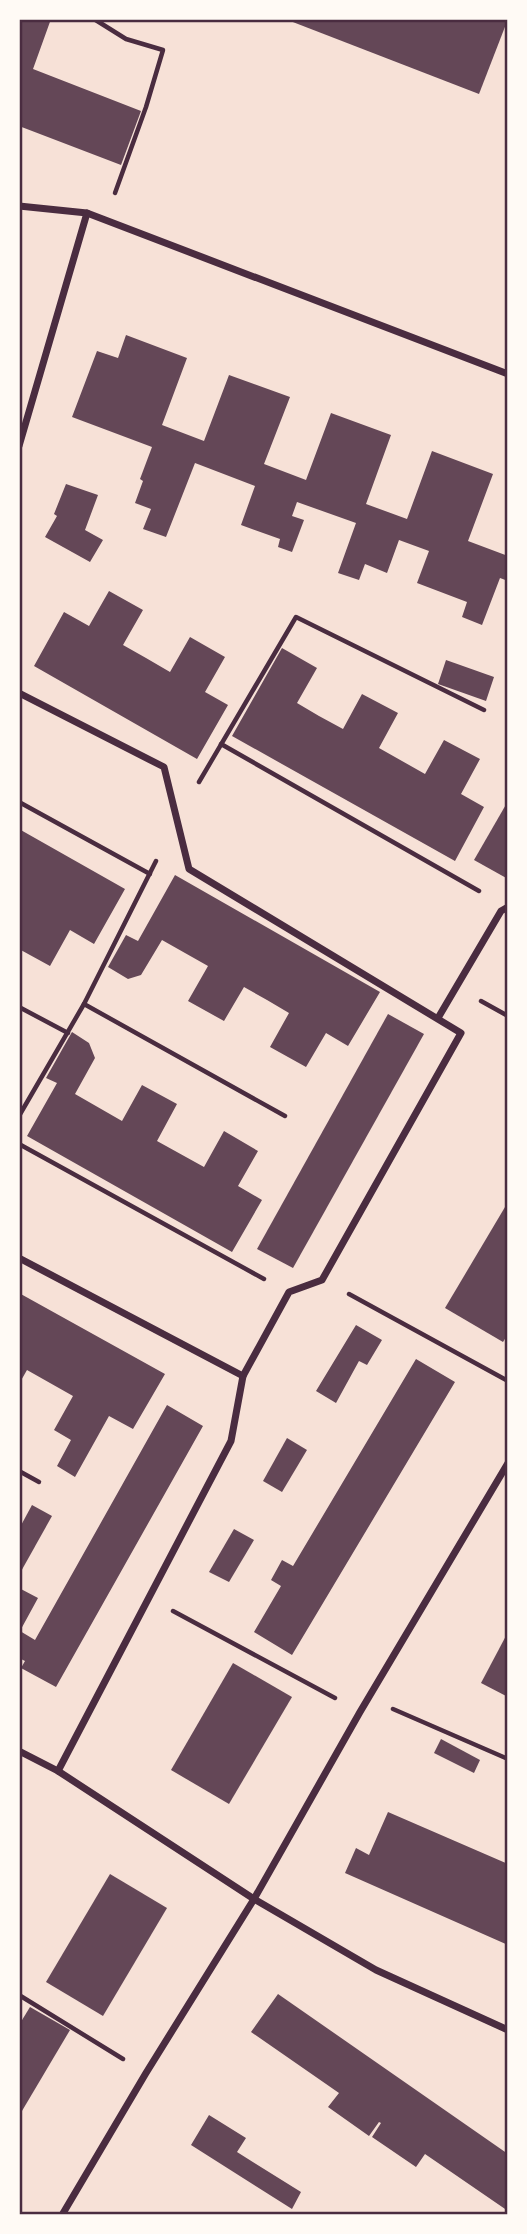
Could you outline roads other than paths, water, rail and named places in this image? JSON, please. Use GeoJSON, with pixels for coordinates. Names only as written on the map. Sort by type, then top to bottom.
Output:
{"type":"FeatureCollection","features":[{"type":"Feature","properties":{"kind":"street"},"geometry":{"type":"LineString","coordinates":[[19,206],[87,213],[508,374]]}},
{"type":"Feature","properties":{"kind":"street"},"geometry":{"type":"LineString","coordinates":[[19,446],[87,213]]}},
{"type":"Feature","properties":{"kind":"street"},"geometry":{"type":"LineString","coordinates":[[19,692],[164,767],[189,869],[461,1033],[322,1279],[289,1292],[243,1376],[231,1441],[58,1771]]}},
{"type":"Feature","properties":{"kind":"street"},"geometry":{"type":"LineString","coordinates":[[438,1018],[501,911],[507,907]]}},
{"type":"Feature","properties":{"kind":"street"},"geometry":{"type":"LineString","coordinates":[[19,1258],[243,1376]]}},
{"type":"Feature","properties":{"kind":"street"},"geometry":{"type":"LineString","coordinates":[[62,2215],[254,1899],[360,1712],[508,1462]]}},
{"type":"Feature","properties":{"kind":"street"},"geometry":{"type":"LineString","coordinates":[[19,1751],[58,1771],[254,1899],[376,1970],[508,2030]]}}]}
